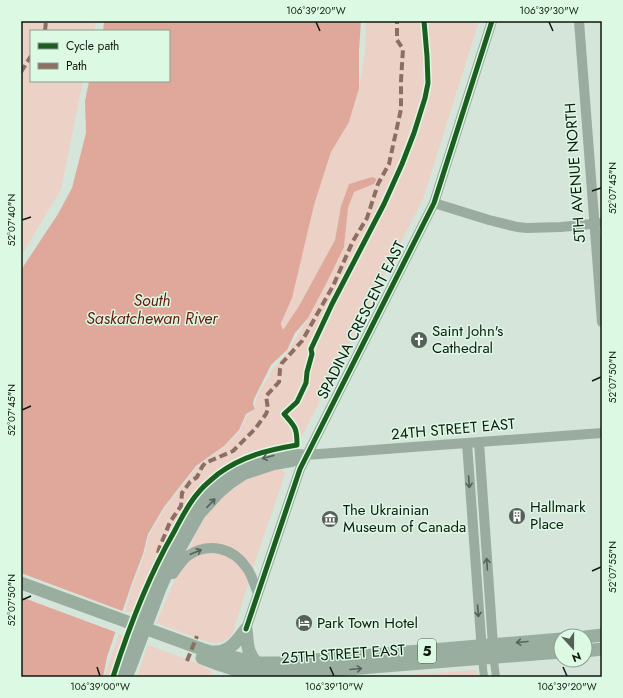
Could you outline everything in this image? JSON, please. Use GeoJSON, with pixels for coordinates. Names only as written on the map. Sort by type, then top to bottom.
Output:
{"type":"FeatureCollection","features":[{"type":"Feature","properties":{"kind":"main road","name":"5"},"geometry":{"type":"LineString","coordinates":[[21,583],[205,655]]}},
{"type":"Feature","properties":{"kind":"main road","name":"5"},"geometry":{"type":"LineString","coordinates":[[21,590],[205,655]]}},
{"type":"Feature","properties":{"kind":"main road"},"geometry":{"type":"LineString","coordinates":[[205,655],[224,651],[238,640],[246,629]]}},
{"type":"Feature","properties":{"kind":"main road"},"geometry":{"type":"LineString","coordinates":[[246,629],[249,652],[258,663]]}},
{"type":"Feature","properties":{"kind":"main road","name":"25TH STREET EAST"},"geometry":{"type":"LineString","coordinates":[[205,655],[215,663],[265,676],[296,674],[487,652],[553,640]]}},
{"type":"Feature","properties":{"kind":"main road","name":"25TH STREET EAST"},"geometry":{"type":"LineString","coordinates":[[205,655],[258,663],[293,663],[487,652],[553,652]]}},
{"type":"Feature","properties":{"kind":"main road"},"geometry":{"type":"LineString","coordinates":[[215,663],[225,677]]}},
{"type":"Feature","properties":{"kind":"street","name":"SPADINA CRESCENT EAST"},"geometry":{"type":"LineString","coordinates":[[246,629],[306,455],[434,203],[492,21]]}},
{"type":"Feature","properties":{"kind":"street","name":"5TH AVENUE NORTH"},"geometry":{"type":"LineString","coordinates":[[579,21],[598,223],[602,322]]}},
{"type":"Feature","properties":{"kind":"street"},"geometry":{"type":"LineString","coordinates":[[434,203],[488,220],[517,227],[560,227],[598,223]]}},
{"type":"Feature","properties":{"kind":"street","name":"24TH STREET EAST"},"geometry":{"type":"LineString","coordinates":[[306,455],[602,433]]}},
{"type":"Feature","properties":{"kind":"street"},"geometry":{"type":"LineString","coordinates":[[479,442],[487,652],[484,677]]}},
{"type":"Feature","properties":{"kind":"street"},"geometry":{"type":"LineString","coordinates":[[466,443],[487,652],[496,677]]}},
{"type":"Feature","properties":{"kind":"street"},"geometry":{"type":"LineString","coordinates":[[120,677],[156,583],[172,550],[197,505],[204,496],[236,470],[253,462],[270,456],[295,453],[306,455]]}},
{"type":"Feature","properties":{"kind":"street"},"geometry":{"type":"LineString","coordinates":[[128,677],[160,590],[200,515],[220,493],[244,475],[274,464],[292,462],[306,455]]}},
{"type":"Feature","properties":{"kind":"street"},"geometry":{"type":"LineString","coordinates":[[160,590],[188,555],[201,549],[220,548],[233,553],[248,568],[258,593]]}},
{"type":"Feature","properties":{"kind":"shaded area"},"geometry":{"type":"Polygon","coordinates":[[[21,21],[96,21],[94,30],[30,30],[30,82],[83,82],[61,189],[21,256],[21,21]]]}},
{"type":"Feature","properties":{"kind":"shaded area"},"geometry":{"type":"Polygon","coordinates":[[[366,21],[479,21],[423,199],[302,436],[295,441],[265,448],[232,463],[215,475],[199,490],[185,508],[172,529],[150,572],[133,612],[125,612],[133,584],[144,556],[149,535],[165,508],[197,467],[224,447],[240,431],[247,415],[256,409],[255,404],[257,396],[274,367],[287,353],[308,318],[344,247],[348,208],[354,192],[374,185],[377,179],[372,177],[349,184],[341,206],[335,240],[299,306],[283,330],[281,325],[314,205],[331,152],[349,122],[359,88],[365,52],[366,21]]]}},
{"type":"Feature","properties":{"kind":"shaded area"},"geometry":{"type":"Polygon","coordinates":[[[281,467],[285,474],[233,633],[228,639],[215,643],[208,642],[156,623],[199,527],[212,507],[238,484],[259,473],[281,467]]]}},
{"type":"Feature","properties":{"kind":"shaded area"},"geometry":{"type":"Polygon","coordinates":[[[119,634],[125,637],[110,677],[104,677],[119,634]]]}},
{"type":"Feature","properties":{"kind":"shaded area"},"geometry":{"type":"Polygon","coordinates":[[[148,645],[202,665],[210,670],[214,677],[137,677],[148,645]]]}},
{"type":"Feature","properties":{"kind":"shaded area"},"geometry":{"type":"Polygon","coordinates":[[[475,670],[480,677],[383,677],[475,670]]]}},
{"type":"Feature","properties":{"kind":"water","name":"South Saskatchewan River"},"geometry":{"type":"Polygon","coordinates":[[[104,21],[361,21],[359,88],[349,122],[331,152],[314,205],[292,298],[281,323],[283,330],[299,306],[335,240],[341,206],[349,184],[372,177],[377,179],[374,184],[354,192],[348,208],[344,247],[308,318],[295,333],[287,350],[271,365],[254,399],[253,404],[255,409],[246,414],[239,430],[224,446],[196,466],[164,507],[148,534],[143,554],[107,657],[103,677],[21,677],[21,270],[58,214],[72,188],[86,133],[85,101],[89,82],[170,82],[170,30],[103,30],[104,21]]]}},
{"type":"Feature","properties":{"kind":"pier"},"geometry":{"type":"Polygon","coordinates":[[[21,573],[125,612],[118,633],[21,597],[21,573]]]}},
{"type":"Feature","properties":{"kind":"marked path"},"geometry":{"type":"LineString","coordinates":[[45,30],[46,21]]}},
{"type":"Feature","properties":{"kind":"marked path"},"geometry":{"type":"LineString","coordinates":[[158,553],[170,522],[181,506],[182,493],[190,482],[197,477],[205,463],[233,451],[255,429],[266,414],[268,409],[266,396],[279,382],[282,363],[302,341],[333,286],[353,241],[367,218],[378,184],[389,164],[401,109],[403,49],[397,40],[397,21]]}},
{"type":"Feature","properties":{"kind":"marked path"},"geometry":{"type":"LineString","coordinates":[[21,72],[30,58]]}},
{"type":"Feature","properties":{"kind":"marked path"},"geometry":{"type":"LineString","coordinates":[[187,661],[197,636]]}},
{"type":"Feature","properties":{"kind":"cycle path"},"geometry":{"type":"LineString","coordinates":[[113,677],[132,621],[147,584],[194,497],[218,474],[236,463],[246,458],[276,449],[297,445],[297,434],[295,428],[284,414],[297,402],[306,383],[307,372],[312,354],[311,349],[332,304],[384,204],[414,133],[425,98],[428,83],[424,21]]}},
{"type":"Feature","properties":{"kind":"cycle path"},"geometry":{"type":"LineString","coordinates":[[246,629],[300,469],[434,203],[492,21]]}},
{"type":"Feature","properties":{"kind":"place","name":"Saint John's Cathedral"},"geometry":{"type":"Point","coordinates":[419,340]}},
{"type":"Feature","properties":{"kind":"place","name":"Hallmark Place"},"geometry":{"type":"Point","coordinates":[517,516]}},
{"type":"Feature","properties":{"kind":"place","name":"The Ukrainian Museum of Canada"},"geometry":{"type":"Point","coordinates":[330,519]}},
{"type":"Feature","properties":{"kind":"place","name":"Park Town Hotel"},"geometry":{"type":"Point","coordinates":[304,623]}}]}
